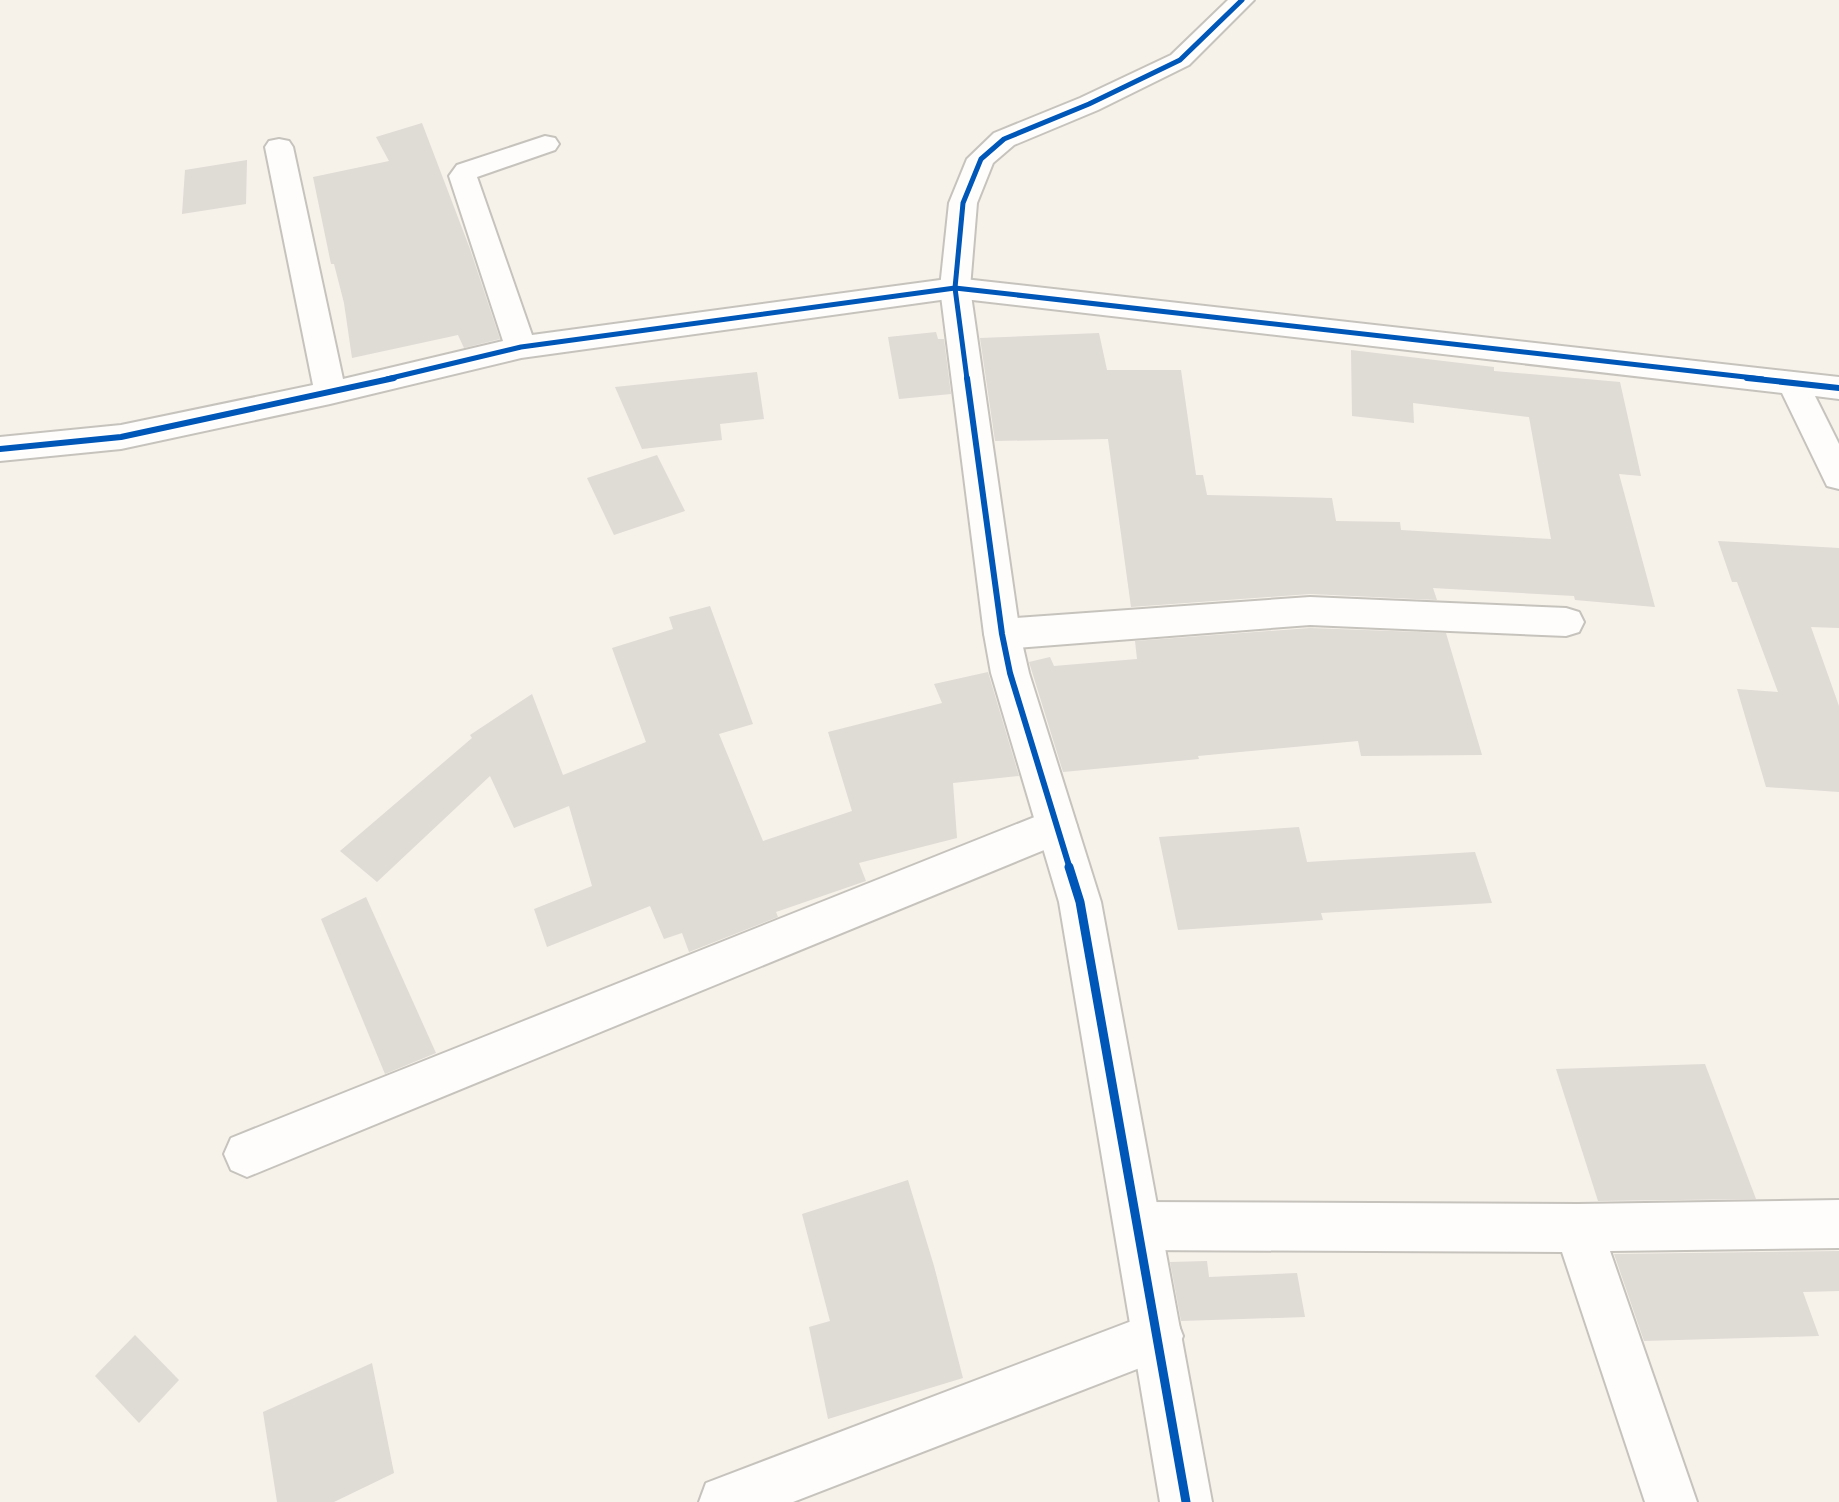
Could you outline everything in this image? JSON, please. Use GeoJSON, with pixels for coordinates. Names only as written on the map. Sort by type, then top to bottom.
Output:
{"type":"FeatureCollection","features":[{"type":"Feature","properties":{"kind":"street"},"geometry":{"type":"LineString","coordinates":[[1186,1502],[1080,902],[1010,673],[1002,634],[955,288],[963,203],[981,159],[1004,139],[1089,104],[1180,60],[1242,0]]}},
{"type":"Feature","properties":{"kind":"street"},"geometry":{"type":"LineString","coordinates":[[522,347],[463,176],[467,171],[545,144]]}},
{"type":"Feature","properties":{"kind":"street"},"geometry":{"type":"LineString","coordinates":[[279,147],[330,393]]}},
{"type":"Feature","properties":{"kind":"street"},"geometry":{"type":"LineString","coordinates":[[0,449],[121,437],[330,393],[522,347],[955,288],[1839,388]]}},
{"type":"Feature","properties":{"kind":"street"},"geometry":{"type":"LineString","coordinates":[[1793,383],[1839,477]]}},
{"type":"Feature","properties":{"kind":"street"},"geometry":{"type":"LineString","coordinates":[[1002,634],[1310,611],[1566,622]]}},
{"type":"Feature","properties":{"kind":"street"},"geometry":{"type":"LineString","coordinates":[[247,1154],[1057,826]]}},
{"type":"Feature","properties":{"kind":"street"},"geometry":{"type":"LineString","coordinates":[[1138,1226],[1578,1228],[1839,1224]]}},
{"type":"Feature","properties":{"kind":"street"},"geometry":{"type":"LineString","coordinates":[[1578,1228],[1671,1502]]}},
{"type":"Feature","properties":{"kind":"street"},"geometry":{"type":"LineString","coordinates":[[724,1502],[1158,1336]]}},
{"type":"Feature","properties":{"kind":"building"},"geometry":{"type":"Polygon","coordinates":[[[422,123],[470,249],[500,339],[464,348],[458,335],[352,358],[344,303],[334,264],[331,264],[313,177],[389,161],[376,137],[422,123]]]}},
{"type":"Feature","properties":{"kind":"building"},"geometry":{"type":"Polygon","coordinates":[[[247,160],[246,204],[182,214],[185,170],[247,160]]]}},
{"type":"Feature","properties":{"kind":"building"},"geometry":{"type":"Polygon","coordinates":[[[936,332],[938,339],[944,339],[951,394],[899,399],[888,337],[936,332]]]}},
{"type":"Feature","properties":{"kind":"building"},"geometry":{"type":"Polygon","coordinates":[[[1099,333],[1107,370],[1181,370],[1196,475],[1203,475],[1207,495],[1332,498],[1336,521],[1400,522],[1401,530],[1551,539],[1529,417],[1413,403],[1414,423],[1352,416],[1351,350],[1494,367],[1494,371],[1620,382],[1641,476],[1619,474],[1655,607],[1575,600],[1574,596],[1433,588],[1437,600],[1310,594],[1131,607],[1108,439],[995,441],[980,338],[1099,333]]]}},
{"type":"Feature","properties":{"kind":"building"},"geometry":{"type":"Polygon","coordinates":[[[757,372],[764,419],[720,424],[722,440],[642,449],[615,387],[757,372]]]}},
{"type":"Feature","properties":{"kind":"building"},"geometry":{"type":"Polygon","coordinates":[[[657,455],[685,511],[614,535],[587,478],[657,455]]]}},
{"type":"Feature","properties":{"kind":"building"},"geometry":{"type":"Polygon","coordinates":[[[1718,541],[1839,548],[1839,628],[1811,627],[1839,706],[1839,792],[1766,787],[1737,689],[1778,692],[1737,582],[1732,582],[1718,541]]]}},
{"type":"Feature","properties":{"kind":"building"},"geometry":{"type":"Polygon","coordinates":[[[710,606],[753,724],[719,734],[763,841],[852,811],[828,732],[942,703],[934,684],[988,672],[1019,776],[953,783],[957,838],[859,863],[866,881],[776,912],[778,917],[689,952],[682,933],[664,939],[650,906],[547,947],[534,909],[592,886],[569,806],[514,828],[490,776],[377,882],[340,851],[472,738],[470,735],[532,694],[563,775],[646,742],[612,648],[673,629],[669,617],[710,606]]]}},
{"type":"Feature","properties":{"kind":"building"},"geometry":{"type":"Polygon","coordinates":[[[1310,628],[1446,633],[1482,755],[1361,756],[1358,741],[1063,772],[1029,662],[1050,657],[1054,666],[1137,659],[1135,641],[1310,628]]]}},
{"type":"Feature","properties":{"kind":"building"},"geometry":{"type":"Polygon","coordinates":[[[1299,827],[1307,862],[1475,852],[1492,903],[1321,913],[1323,920],[1178,930],[1159,837],[1299,827]]]}},
{"type":"Feature","properties":{"kind":"building"},"geometry":{"type":"Polygon","coordinates":[[[366,897],[436,1053],[385,1074],[321,919],[366,897]]]}},
{"type":"Feature","properties":{"kind":"building"},"geometry":{"type":"Polygon","coordinates":[[[1705,1064],[1756,1199],[1598,1201],[1556,1069],[1705,1064]]]}},
{"type":"Feature","properties":{"kind":"building"},"geometry":{"type":"Polygon","coordinates":[[[908,1180],[963,1378],[828,1419],[809,1327],[830,1321],[802,1214],[908,1180]]]}},
{"type":"Feature","properties":{"kind":"building"},"geometry":{"type":"Polygon","coordinates":[[[1839,1251],[1839,1291],[1803,1292],[1819,1336],[1644,1341],[1614,1254],[1839,1251]]]}},
{"type":"Feature","properties":{"kind":"building"},"geometry":{"type":"Polygon","coordinates":[[[1207,1261],[1209,1277],[1297,1273],[1305,1317],[1181,1321],[1170,1262],[1207,1261]]]}},
{"type":"Feature","properties":{"kind":"building"},"geometry":{"type":"Polygon","coordinates":[[[135,1335],[179,1380],[139,1423],[95,1376],[135,1335]]]}},
{"type":"Feature","properties":{"kind":"building"},"geometry":{"type":"Polygon","coordinates":[[[372,1363],[394,1473],[334,1502],[277,1502],[263,1412],[372,1363]]]}},
{"type":"Feature","properties":{"kind":"cycle path"},"geometry":{"type":"LineString","coordinates":[[1186,1502],[1080,902],[1010,673],[1002,634],[955,288],[963,203],[981,159],[1004,139],[1089,104],[1180,60],[1242,0]]}},
{"type":"Feature","properties":{"kind":"cycle path"},"geometry":{"type":"LineString","coordinates":[[0,449],[121,437],[330,393],[521,347],[955,288],[1839,388]]}}]}
